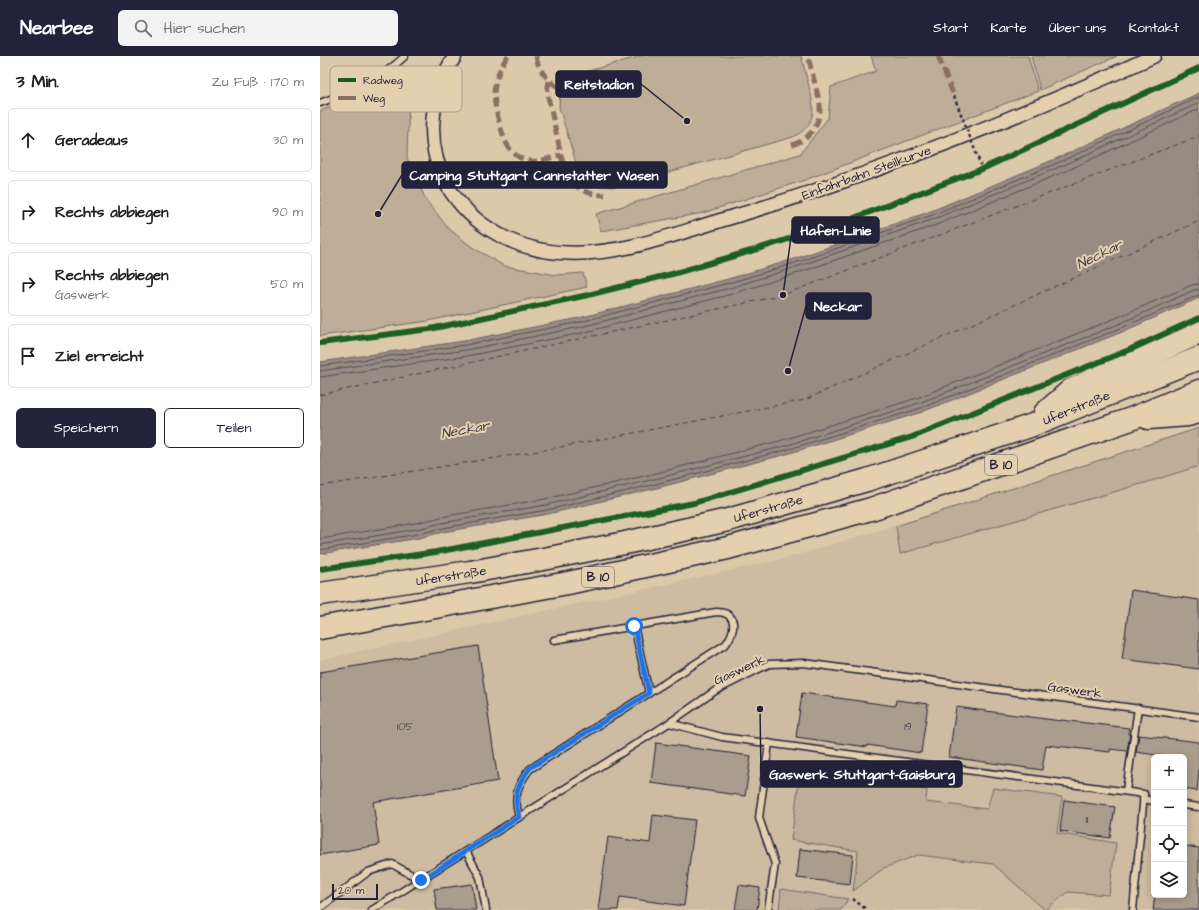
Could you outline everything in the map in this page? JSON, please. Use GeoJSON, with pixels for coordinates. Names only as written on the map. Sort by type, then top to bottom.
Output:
{"type":"FeatureCollection","features":[{"type":"Feature","properties":{"kind":"highway","name":"B 10"},"geometry":{"type":"LineString","coordinates":[[1030,426],[1071,390],[1199,332]]}},
{"type":"Feature","properties":{"kind":"highway","name":"Uferstraße"},"geometry":{"type":"LineString","coordinates":[[320,594],[470,572],[520,563],[625,543],[728,520],[867,480],[1030,426],[1199,358]]}},
{"type":"Feature","properties":{"kind":"highway","name":"Uferstraße"},"geometry":{"type":"LineString","coordinates":[[320,628],[568,584],[728,548],[871,509],[1131,419],[1199,391]]}},
{"type":"Feature","properties":{"kind":"highway","name":"B 10"},"geometry":{"type":"LineString","coordinates":[[1131,419],[1188,416],[1199,412]]}},
{"type":"Feature","properties":{"kind":"street","name":"Einfahrbahn Steilkurve"},"geometry":{"type":"LineString","coordinates":[[450,66],[455,56]]}},
{"type":"Feature","properties":{"kind":"street","name":"Einfahrbahn Steilkurve"},"geometry":{"type":"LineString","coordinates":[[434,112],[434,148],[439,165],[446,183],[462,207],[473,217],[499,235],[530,248],[549,252],[590,253],[638,245],[831,186],[999,123],[1154,56]]}},
{"type":"Feature","properties":{"kind":"lane"},"geometry":{"type":"LineString","coordinates":[[395,66],[405,56]]}},
{"type":"Feature","properties":{"kind":"lane"},"geometry":{"type":"LineString","coordinates":[[320,103],[330,99]]}},
{"type":"Feature","properties":{"kind":"lane"},"geometry":{"type":"LineString","coordinates":[[519,817],[516,806],[517,792],[522,779],[530,768],[726,644],[730,638],[734,626],[732,619],[728,614],[716,612],[554,640]]}},
{"type":"Feature","properties":{"kind":"lane"},"geometry":{"type":"LineString","coordinates":[[634,626],[649,693]]}},
{"type":"Feature","properties":{"kind":"lane","name":"Gaswerk"},"geometry":{"type":"LineString","coordinates":[[372,910],[669,723],[715,692],[769,664],[804,662],[1199,717]]}},
{"type":"Feature","properties":{"kind":"lane"},"geometry":{"type":"LineString","coordinates":[[1126,791],[1138,708]]}},
{"type":"Feature","properties":{"kind":"lane"},"geometry":{"type":"LineString","coordinates":[[669,723],[722,737],[1144,794],[1133,910]]}},
{"type":"Feature","properties":{"kind":"lane"},"geometry":{"type":"LineString","coordinates":[[768,910],[775,864],[759,818],[769,743]]}},
{"type":"Feature","properties":{"kind":"lane"},"geometry":{"type":"LineString","coordinates":[[1143,799],[1151,800]]}},
{"type":"Feature","properties":{"kind":"lane"},"geometry":{"type":"LineString","coordinates":[[1187,805],[1199,807]]}},
{"type":"Feature","properties":{"kind":"lane"},"geometry":{"type":"LineString","coordinates":[[466,851],[480,877],[486,910]]}},
{"type":"Feature","properties":{"kind":"lane"},"geometry":{"type":"LineString","coordinates":[[320,908],[368,872],[392,864],[421,880]]}},
{"type":"Feature","properties":{"kind":"path"},"geometry":{"type":"LineString","coordinates":[[954,96],[982,168]]}},
{"type":"Feature","properties":{"kind":"path"},"geometry":{"type":"LineString","coordinates":[[853,899],[867,910]]}},
{"type":"Feature","properties":{"kind":"shaded area"},"geometry":{"type":"Polygon","coordinates":[[[641,56],[801,56],[813,109],[810,122],[801,132],[793,137],[616,187],[600,186],[587,180],[578,169],[559,107],[560,94],[568,81],[581,73],[641,56]]]}},
{"type":"Feature","properties":{"kind":"shaded area"},"geometry":{"type":"Polygon","coordinates":[[[871,56],[1028,56],[1038,91],[805,180],[703,213],[601,231],[596,214],[800,154],[828,118],[831,87],[876,71],[871,56]]]}},
{"type":"Feature","properties":{"kind":"shaded area"},"geometry":{"type":"Polygon","coordinates":[[[1031,56],[1117,56],[1040,90],[1031,56]]]}},
{"type":"Feature","properties":{"kind":"shaded area"},"geometry":{"type":"Polygon","coordinates":[[[330,107],[330,112],[408,112],[407,158],[426,200],[448,228],[472,247],[504,266],[557,275],[583,273],[587,287],[428,321],[320,336],[320,111],[330,107]]]}},
{"type":"Feature","properties":{"kind":"shaded area"},"geometry":{"type":"Polygon","coordinates":[[[1199,428],[1199,466],[900,554],[896,526],[1199,428]]]}},
{"type":"Feature","properties":{"kind":"shaded area"},"geometry":{"type":"Polygon","coordinates":[[[1199,435],[1199,910],[320,910],[320,660],[787,558],[1199,435]]]}},
{"type":"Feature","properties":{"kind":"shaded area"},"geometry":{"type":"Polygon","coordinates":[[[800,773],[927,790],[926,802],[987,809],[993,788],[1062,797],[1057,833],[1116,843],[1109,895],[1068,892],[1045,910],[993,864],[918,855],[884,868],[853,891],[858,851],[791,840],[800,773]]]}},
{"type":"Feature","properties":{"kind":"shaded area"},"geometry":{"type":"Polygon","coordinates":[[[781,889],[848,899],[841,910],[779,910],[781,889]]]}},
{"type":"Feature","properties":{"kind":"water"},"geometry":{"type":"Polygon","coordinates":[[[1199,93],[1199,298],[1122,332],[922,412],[787,454],[657,488],[548,514],[443,532],[419,538],[320,554],[320,362],[464,341],[579,318],[728,279],[794,259],[931,211],[1060,157],[1199,93]]]}},
{"type":"Feature","properties":{"kind":"building"},"geometry":{"type":"Polygon","coordinates":[[[1131,590],[1199,600],[1199,669],[1122,659],[1131,590]]]}},
{"type":"Feature","properties":{"kind":"building"},"geometry":{"type":"Polygon","coordinates":[[[478,646],[498,781],[373,802],[379,845],[320,855],[320,672],[478,646]]]}},
{"type":"Feature","properties":{"kind":"building"},"geometry":{"type":"Polygon","coordinates":[[[802,693],[895,706],[896,700],[928,704],[921,753],[796,737],[802,693]]]}},
{"type":"Feature","properties":{"kind":"building"},"geometry":{"type":"Polygon","coordinates":[[[956,707],[1061,721],[1129,728],[1128,734],[1130,734],[1127,751],[1110,749],[1110,752],[1046,745],[1042,770],[949,757],[956,707]]]}},
{"type":"Feature","properties":{"kind":"building"},"geometry":{"type":"Polygon","coordinates":[[[1139,735],[1199,742],[1197,791],[1187,789],[1187,754],[1151,754],[1136,752],[1139,735]]]}},
{"type":"Feature","properties":{"kind":"building"},"geometry":{"type":"Polygon","coordinates":[[[656,743],[751,756],[745,796],[651,783],[656,743]]]}},
{"type":"Feature","properties":{"kind":"building"},"geometry":{"type":"Polygon","coordinates":[[[1064,800],[1115,807],[1110,838],[1060,831],[1064,800]]]}},
{"type":"Feature","properties":{"kind":"building"},"geometry":{"type":"Polygon","coordinates":[[[653,815],[695,820],[684,906],[620,897],[618,910],[598,910],[608,837],[650,843],[653,815]]]}},
{"type":"Feature","properties":{"kind":"building"},"geometry":{"type":"Polygon","coordinates":[[[1187,846],[1199,848],[1199,910],[1153,910],[1155,898],[1187,898],[1187,846]]]}},
{"type":"Feature","properties":{"kind":"building"},"geometry":{"type":"Polygon","coordinates":[[[800,849],[853,855],[850,884],[797,878],[800,849]]]}},
{"type":"Feature","properties":{"kind":"building"},"geometry":{"type":"Polygon","coordinates":[[[472,884],[476,910],[437,910],[434,889],[472,884]]]}},
{"type":"Feature","properties":{"kind":"building"},"geometry":{"type":"Polygon","coordinates":[[[739,885],[760,888],[757,910],[735,910],[739,885]]]}},
{"type":"Feature","properties":{"kind":"ferry route"},"geometry":{"type":"LineString","coordinates":[[320,395],[783,295],[1199,136]]}},
{"type":"Feature","properties":{"kind":"ferry route"},"geometry":{"type":"LineString","coordinates":[[320,486],[545,450],[805,400],[1199,221]]}},
{"type":"Feature","properties":{"kind":"marked path"},"geometry":{"type":"LineString","coordinates":[[508,56],[498,73],[494,93],[498,119],[508,147],[522,159],[529,161],[543,160],[561,155]]}},
{"type":"Feature","properties":{"kind":"marked path"},"geometry":{"type":"LineString","coordinates":[[536,56],[540,69],[544,75],[553,84],[570,96]]}},
{"type":"Feature","properties":{"kind":"marked path"},"geometry":{"type":"LineString","coordinates":[[792,145],[805,139],[814,129],[819,118],[820,104],[808,56]]}},
{"type":"Feature","properties":{"kind":"marked path"},"geometry":{"type":"LineString","coordinates":[[938,56],[954,96]]}},
{"type":"Feature","properties":{"kind":"marked path"},"geometry":{"type":"LineString","coordinates":[[549,81],[547,92],[564,168],[567,175],[580,189],[598,195],[605,195]]}},
{"type":"Feature","properties":{"kind":"cycle path"},"geometry":{"type":"LineString","coordinates":[[320,343],[430,329],[588,295],[672,274],[751,251],[854,218],[982,169],[1199,68]]}},
{"type":"Feature","properties":{"kind":"cycle path"},"geometry":{"type":"LineString","coordinates":[[320,569],[436,552],[694,503],[912,437],[1129,350],[1199,318]]}},
{"type":"Feature","properties":{"kind":"place","name":"Reitstadion"},"geometry":{"type":"Point","coordinates":[687,121]}},
{"type":"Feature","properties":{"kind":"place","name":"Camping Stuttgart Cannstatter Wasen"},"geometry":{"type":"Point","coordinates":[378,214]}},
{"type":"Feature","properties":{"kind":"place","name":"Hafen-Linie"},"geometry":{"type":"Point","coordinates":[783,295]}},
{"type":"Feature","properties":{"kind":"place","name":"Neckar"},"geometry":{"type":"Point","coordinates":[788,371]}},
{"type":"Feature","properties":{"kind":"place","name":"Gaswerk Stuttgart-Gaisburg"},"geometry":{"type":"Point","coordinates":[760,709]}},
{"type":"Feature","properties":{"kind":"route"},"geometry":{"type":"LineString","coordinates":[[421,880],[519,817],[516,806],[517,792],[522,779],[530,768],[649,693],[634,626]]}}]}
